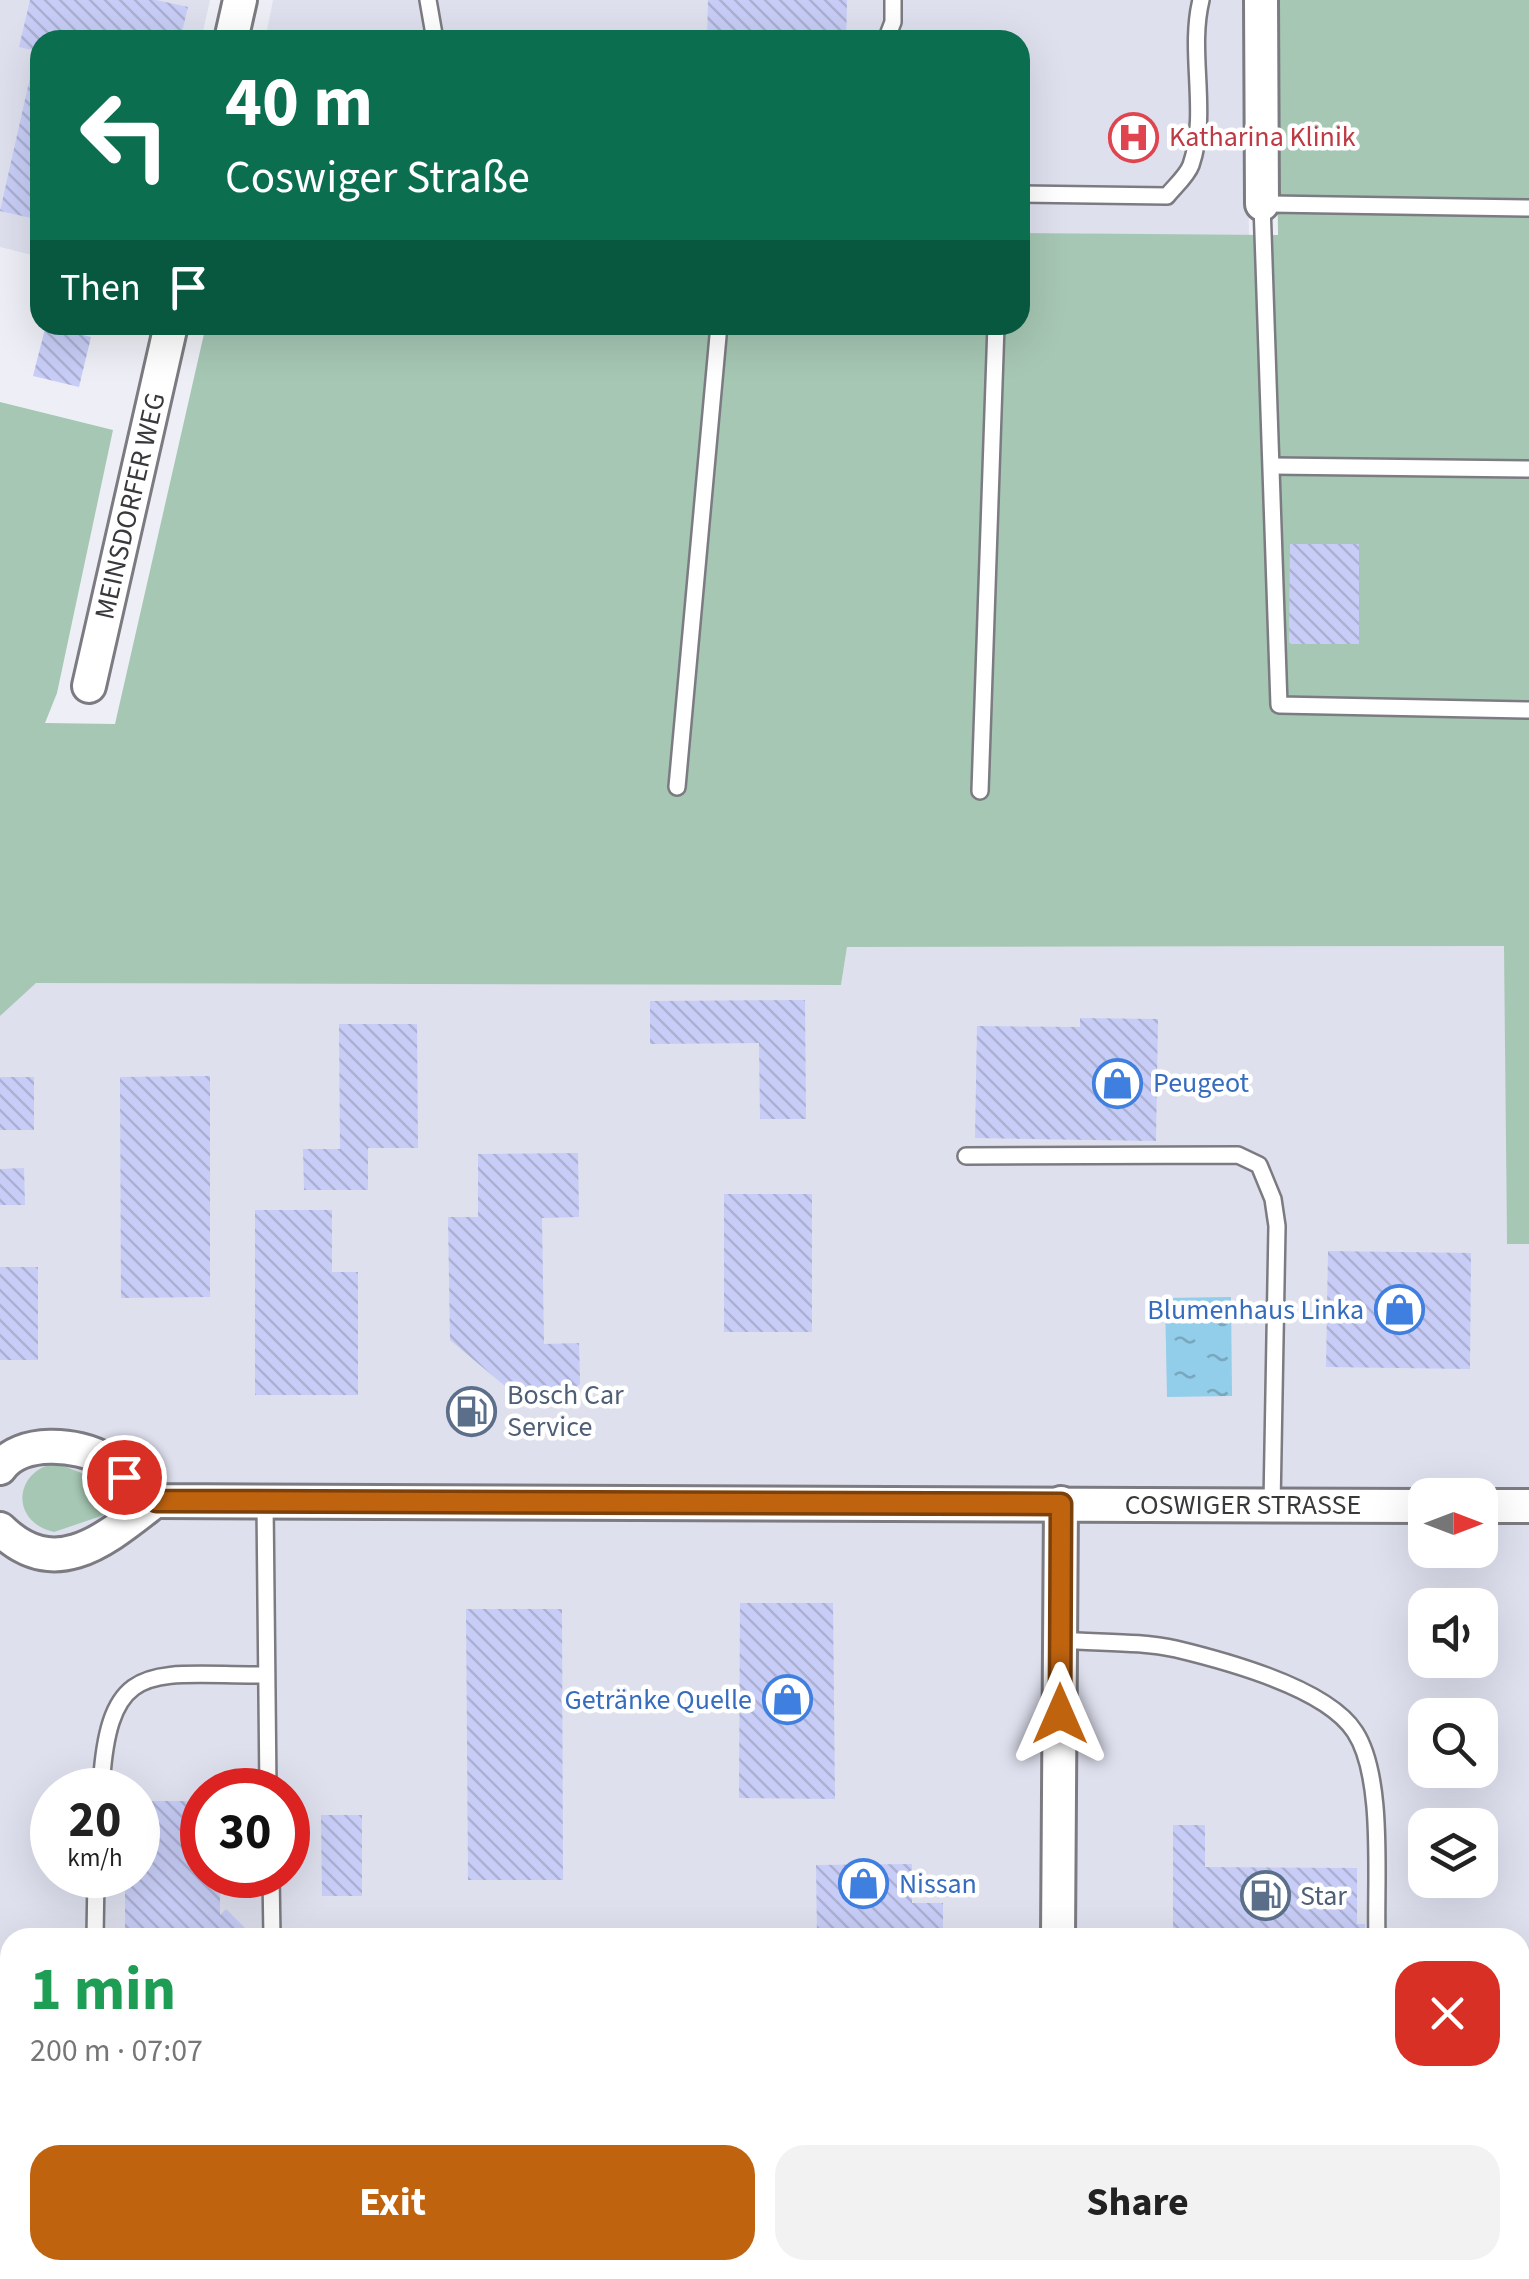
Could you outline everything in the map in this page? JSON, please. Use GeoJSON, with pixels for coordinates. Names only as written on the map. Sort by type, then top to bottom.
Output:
{"type":"FeatureCollection","features":[{"type":"Feature","properties":{"kind":"street"},"geometry":{"type":"LineString","coordinates":[[233,30],[240,0]]}},
{"type":"Feature","properties":{"kind":"street"},"geometry":{"type":"LineString","coordinates":[[1260,0],[1262,204]]}},
{"type":"Feature","properties":{"kind":"street","name":"MEINSDORFER WEG"},"geometry":{"type":"LineString","coordinates":[[89,686],[168,335]]}},
{"type":"Feature","properties":{"kind":"street"},"geometry":{"type":"LineString","coordinates":[[0,1468],[5,1460],[32,1448],[68,1449],[102,1458],[156,1501],[95,1548],[73,1552],[37,1554],[0,1529]]}},
{"type":"Feature","properties":{"kind":"street","name":"COSWIGER STRASSE"},"geometry":{"type":"LineString","coordinates":[[156,1501],[1408,1506]]}},
{"type":"Feature","properties":{"kind":"street"},"geometry":{"type":"LineString","coordinates":[[1058,1928],[1061,1504]]}},
{"type":"Feature","properties":{"kind":"street"},"geometry":{"type":"LineString","coordinates":[[1498,1506],[1529,1506]]}},
{"type":"Feature","properties":{"kind":"lane"},"geometry":{"type":"LineString","coordinates":[[428,0],[433,30]]}},
{"type":"Feature","properties":{"kind":"lane"},"geometry":{"type":"LineString","coordinates":[[890,30],[893,0]]}},
{"type":"Feature","properties":{"kind":"lane"},"geometry":{"type":"LineString","coordinates":[[1030,194],[1167,196],[1190,167],[1198,116],[1194,42],[1201,0]]}},
{"type":"Feature","properties":{"kind":"lane"},"geometry":{"type":"LineString","coordinates":[[1529,208],[1262,204],[1279,705],[1529,710]]}},
{"type":"Feature","properties":{"kind":"lane"},"geometry":{"type":"LineString","coordinates":[[677,788],[719,335]]}},
{"type":"Feature","properties":{"kind":"lane"},"geometry":{"type":"LineString","coordinates":[[980,791],[996,335]]}},
{"type":"Feature","properties":{"kind":"lane"},"geometry":{"type":"LineString","coordinates":[[1273,466],[1529,469]]}},
{"type":"Feature","properties":{"kind":"lane"},"geometry":{"type":"LineString","coordinates":[[966,1156],[1238,1155],[1260,1165],[1273,1198],[1276,1226],[1272,1505]]}},
{"type":"Feature","properties":{"kind":"lane"},"geometry":{"type":"LineString","coordinates":[[264,1503],[268,1768]]}},
{"type":"Feature","properties":{"kind":"lane"},"geometry":{"type":"LineString","coordinates":[[1061,1640],[1174,1648],[1309,1692],[1336,1710],[1356,1733],[1367,1766],[1374,1816],[1376,1928]]}},
{"type":"Feature","properties":{"kind":"lane"},"geometry":{"type":"LineString","coordinates":[[104,1768],[110,1716],[126,1689],[160,1676],[266,1674]]}},
{"type":"Feature","properties":{"kind":"lane"},"geometry":{"type":"LineString","coordinates":[[95,1928],[96,1898]]}},
{"type":"Feature","properties":{"kind":"lane"},"geometry":{"type":"LineString","coordinates":[[271,1898],[272,1928]]}},
{"type":"Feature","properties":{"kind":"shaded area"},"geometry":{"type":"Polygon","coordinates":[[[0,0],[210,0],[203,30],[30,30],[30,254],[0,247],[0,0]]]}},
{"type":"Feature","properties":{"kind":"shaded area","name":"Katharina Klinik"},"geometry":{"type":"Polygon","coordinates":[[[273,0],[1246,0],[1249,236],[1030,233],[1030,30],[267,30],[273,0]]]}},
{"type":"Feature","properties":{"kind":"shaded area"},"geometry":{"type":"Polygon","coordinates":[[[1505,946],[1507,1243],[1529,1244],[1529,1928],[0,1928],[0,1016],[36,983],[841,985],[847,947],[1505,946]]]}},
{"type":"Feature","properties":{"kind":"green space"},"geometry":{"type":"Polygon","coordinates":[[[1275,0],[1529,0],[1529,1244],[1507,1244],[1504,946],[847,947],[841,985],[36,983],[0,1016],[0,402],[113,430],[57,693],[45,723],[115,724],[204,335],[1030,335],[1030,233],[1278,235],[1275,0]]]}},
{"type":"Feature","properties":{"kind":"green space"},"geometry":{"type":"Polygon","coordinates":[[[56,1463],[107,1483],[114,1499],[107,1514],[54,1532],[30,1518],[22,1497],[25,1486],[31,1476],[56,1463]]]}},
{"type":"Feature","properties":{"kind":"water"},"geometry":{"type":"Polygon","coordinates":[[[1231,1297],[1232,1396],[1167,1397],[1165,1298],[1231,1297]]]}},
{"type":"Feature","properties":{"kind":"building"},"geometry":{"type":"Polygon","coordinates":[[[30,0],[156,0],[188,7],[182,30],[30,30],[30,50],[19,47],[30,0]]]}},
{"type":"Feature","properties":{"kind":"building"},"geometry":{"type":"Polygon","coordinates":[[[708,0],[847,0],[846,30],[707,30],[708,0]]]}},
{"type":"Feature","properties":{"kind":"building"},"geometry":{"type":"Polygon","coordinates":[[[30,78],[30,218],[0,211],[30,78]]]}},
{"type":"Feature","properties":{"kind":"building"},"geometry":{"type":"Polygon","coordinates":[[[43,335],[91,337],[79,387],[33,376],[43,335]]]}},
{"type":"Feature","properties":{"kind":"building"},"geometry":{"type":"Polygon","coordinates":[[[1290,544],[1359,544],[1359,644],[1289,644],[1290,544]]]}},
{"type":"Feature","properties":{"kind":"building"},"geometry":{"type":"Polygon","coordinates":[[[805,1000],[806,1119],[760,1119],[759,1043],[650,1044],[650,1001],[805,1000]]]}},
{"type":"Feature","properties":{"kind":"building"},"geometry":{"type":"Polygon","coordinates":[[[1080,1018],[1158,1019],[1156,1141],[975,1138],[977,1026],[1080,1027],[1080,1018]]]}},
{"type":"Feature","properties":{"kind":"building"},"geometry":{"type":"Polygon","coordinates":[[[339,1024],[417,1024],[418,1148],[368,1148],[368,1190],[304,1190],[303,1149],[340,1149],[339,1024]]]}},
{"type":"Feature","properties":{"kind":"building"},"geometry":{"type":"Polygon","coordinates":[[[210,1076],[210,1297],[121,1298],[120,1077],[210,1076]]]}},
{"type":"Feature","properties":{"kind":"building"},"geometry":{"type":"Polygon","coordinates":[[[0,1077],[34,1077],[34,1130],[0,1130],[0,1077]]]}},
{"type":"Feature","properties":{"kind":"building"},"geometry":{"type":"Polygon","coordinates":[[[578,1153],[579,1217],[542,1218],[544,1344],[579,1343],[580,1384],[556,1402],[524,1402],[450,1340],[448,1217],[478,1217],[478,1154],[578,1153]]]}},
{"type":"Feature","properties":{"kind":"building"},"geometry":{"type":"Polygon","coordinates":[[[24,1168],[25,1205],[0,1205],[0,1169],[24,1168]]]}},
{"type":"Feature","properties":{"kind":"building"},"geometry":{"type":"Polygon","coordinates":[[[724,1194],[812,1194],[812,1332],[724,1332],[724,1194]]]}},
{"type":"Feature","properties":{"kind":"building"},"geometry":{"type":"Polygon","coordinates":[[[255,1210],[332,1210],[332,1272],[358,1272],[358,1395],[255,1395],[255,1210]]]}},
{"type":"Feature","properties":{"kind":"building","name":"Blumenhaus Linka"},"geometry":{"type":"Polygon","coordinates":[[[1328,1251],[1471,1253],[1470,1369],[1326,1367],[1328,1251]]]}},
{"type":"Feature","properties":{"kind":"building"},"geometry":{"type":"Polygon","coordinates":[[[0,1267],[38,1267],[38,1360],[0,1360],[0,1267]]]}},
{"type":"Feature","properties":{"kind":"building","name":"Getränke Quelle"},"geometry":{"type":"Polygon","coordinates":[[[740,1603],[833,1603],[835,1799],[739,1798],[740,1603]]]}},
{"type":"Feature","properties":{"kind":"building"},"geometry":{"type":"Polygon","coordinates":[[[466,1609],[562,1609],[563,1880],[468,1880],[466,1609]]]}},
{"type":"Feature","properties":{"kind":"building"},"geometry":{"type":"Polygon","coordinates":[[[160,1801],[180,1801],[180,1898],[220,1898],[220,1915],[226,1909],[245,1928],[125,1928],[125,1898],[160,1898],[160,1801]]]}},
{"type":"Feature","properties":{"kind":"building"},"geometry":{"type":"Polygon","coordinates":[[[321,1815],[362,1815],[362,1896],[322,1896],[321,1815]]]}},
{"type":"Feature","properties":{"kind":"building","name":"Star"},"geometry":{"type":"Polygon","coordinates":[[[1173,1825],[1205,1825],[1205,1867],[1357,1868],[1357,1924],[1365,1924],[1365,1928],[1173,1928],[1173,1825]]]}},
{"type":"Feature","properties":{"kind":"building","name":"Nissan"},"geometry":{"type":"Polygon","coordinates":[[[912,1864],[912,1903],[943,1903],[943,1928],[817,1928],[816,1865],[912,1864]]]}},
{"type":"Feature","properties":{"kind":"place","name":"Katharina Klinik"},"geometry":{"type":"Point","coordinates":[1134,137]}},
{"type":"Feature","properties":{"kind":"place","name":"Peugeot"},"geometry":{"type":"Point","coordinates":[1118,1083]}},
{"type":"Feature","properties":{"kind":"place","name":"Blumenhaus Linka"},"geometry":{"type":"Point","coordinates":[1399,1310]}},
{"type":"Feature","properties":{"kind":"place","name":"Bosch Car Service"},"geometry":{"type":"Point","coordinates":[472,1411]}},
{"type":"Feature","properties":{"kind":"place","name":"Getränke Quelle"},"geometry":{"type":"Point","coordinates":[787,1700]}},
{"type":"Feature","properties":{"kind":"place","name":"Nissan"},"geometry":{"type":"Point","coordinates":[864,1884]}},
{"type":"Feature","properties":{"kind":"place","name":"Star"},"geometry":{"type":"Point","coordinates":[1265,1896]}},
{"type":"Feature","properties":{"kind":"route"},"geometry":{"type":"LineString","coordinates":[[124,1477],[156,1501],[1061,1504],[1060,1714]]}}]}
